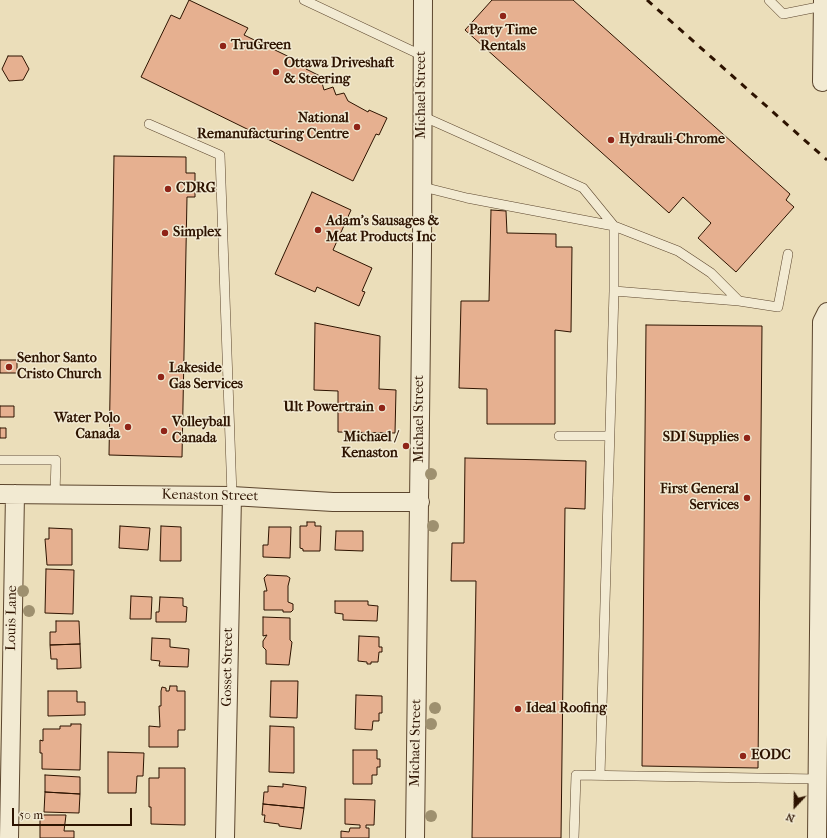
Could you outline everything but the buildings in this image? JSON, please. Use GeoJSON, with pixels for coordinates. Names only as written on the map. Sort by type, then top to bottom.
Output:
{"type":"FeatureCollection","features":[{"type":"Feature","properties":{"kind":"street","name":"Michael Street"},"geometry":{"type":"LineString","coordinates":[[415,838],[420,502],[423,187],[421,55],[423,0]]}},
{"type":"Feature","properties":{"kind":"street"},"geometry":{"type":"LineString","coordinates":[[822,82],[823,3]]}},
{"type":"Feature","properties":{"kind":"street"},"geometry":{"type":"LineString","coordinates":[[817,838],[822,322],[827,312]]}},
{"type":"Feature","properties":{"kind":"street","name":"Kenaston Street"},"geometry":{"type":"LineString","coordinates":[[7,494],[232,496],[333,502],[420,502]]}},
{"type":"Feature","properties":{"kind":"street","name":"Louis Lane"},"geometry":{"type":"LineString","coordinates":[[7,494],[9,838]]}},
{"type":"Feature","properties":{"kind":"street","name":"Gosset Street"},"geometry":{"type":"LineString","coordinates":[[225,838],[232,496]]}},
{"type":"Feature","properties":{"kind":"lane"},"geometry":{"type":"LineString","coordinates":[[304,0],[421,55]]}},
{"type":"Feature","properties":{"kind":"lane"},"geometry":{"type":"LineString","coordinates":[[769,0],[783,14],[823,3]]}},
{"type":"Feature","properties":{"kind":"lane"},"geometry":{"type":"LineString","coordinates":[[422,116],[583,188],[614,226],[614,291],[608,436],[600,775]]}},
{"type":"Feature","properties":{"kind":"lane"},"geometry":{"type":"LineString","coordinates":[[149,124],[220,155],[232,496]]}},
{"type":"Feature","properties":{"kind":"lane"},"geometry":{"type":"LineString","coordinates":[[423,187],[467,198],[614,226],[678,251],[711,273],[739,302]]}},
{"type":"Feature","properties":{"kind":"lane"},"geometry":{"type":"LineString","coordinates":[[614,291],[778,307],[788,254]]}},
{"type":"Feature","properties":{"kind":"lane"},"geometry":{"type":"LineString","coordinates":[[559,436],[608,436]]}},
{"type":"Feature","properties":{"kind":"lane"},"geometry":{"type":"LineString","coordinates":[[0,460],[56,460],[55,494]]}},
{"type":"Feature","properties":{"kind":"lane"},"geometry":{"type":"LineString","coordinates":[[574,838],[576,775],[818,780]]}},
{"type":"Feature","properties":{"kind":"railway"},"geometry":{"type":"LineString","coordinates":[[647,0],[827,160]]}},
{"type":"Feature","properties":{"kind":"place","name":"Party Time Rentals"},"geometry":{"type":"Point","coordinates":[503,16]}},
{"type":"Feature","properties":{"kind":"place","name":"TruGreen"},"geometry":{"type":"Point","coordinates":[223,46]}},
{"type":"Feature","properties":{"kind":"place","name":"Ottawa Driveshaft & Steering"},"geometry":{"type":"Point","coordinates":[276,72]}},
{"type":"Feature","properties":{"kind":"place","name":"National Remanufacturing Centre"},"geometry":{"type":"Point","coordinates":[357,127]}},
{"type":"Feature","properties":{"kind":"place","name":"Hydrauli-Chrome"},"geometry":{"type":"Point","coordinates":[611,140]}},
{"type":"Feature","properties":{"kind":"place","name":"CDRG"},"geometry":{"type":"Point","coordinates":[168,189]}},
{"type":"Feature","properties":{"kind":"place","name":"Adam's Sausages & Meat Products Inc"},"geometry":{"type":"Point","coordinates":[318,230]}},
{"type":"Feature","properties":{"kind":"place","name":"Simplex"},"geometry":{"type":"Point","coordinates":[165,233]}},
{"type":"Feature","properties":{"kind":"place","name":"Senhor Santo Cristo Church"},"geometry":{"type":"Point","coordinates":[9,367]}},
{"type":"Feature","properties":{"kind":"place","name":"Lakeside Gas Services"},"geometry":{"type":"Point","coordinates":[161,377]}},
{"type":"Feature","properties":{"kind":"place","name":"Ult Powertrain"},"geometry":{"type":"Point","coordinates":[382,408]}},
{"type":"Feature","properties":{"kind":"place","name":"Water Polo Canada"},"geometry":{"type":"Point","coordinates":[128,427]}},
{"type":"Feature","properties":{"kind":"place","name":"Volleyball Canada"},"geometry":{"type":"Point","coordinates":[164,431]}},
{"type":"Feature","properties":{"kind":"place","name":"SDI Supplies"},"geometry":{"type":"Point","coordinates":[747,438]}},
{"type":"Feature","properties":{"kind":"place","name":"Michael / Kenaston"},"geometry":{"type":"Point","coordinates":[406,446]}},
{"type":"Feature","properties":{"kind":"place","name":"First General Services"},"geometry":{"type":"Point","coordinates":[747,498]}},
{"type":"Feature","properties":{"kind":"place","name":"Ideal Roofing"},"geometry":{"type":"Point","coordinates":[518,709]}},
{"type":"Feature","properties":{"kind":"place","name":"EODC"},"geometry":{"type":"Point","coordinates":[743,756]}}]}
